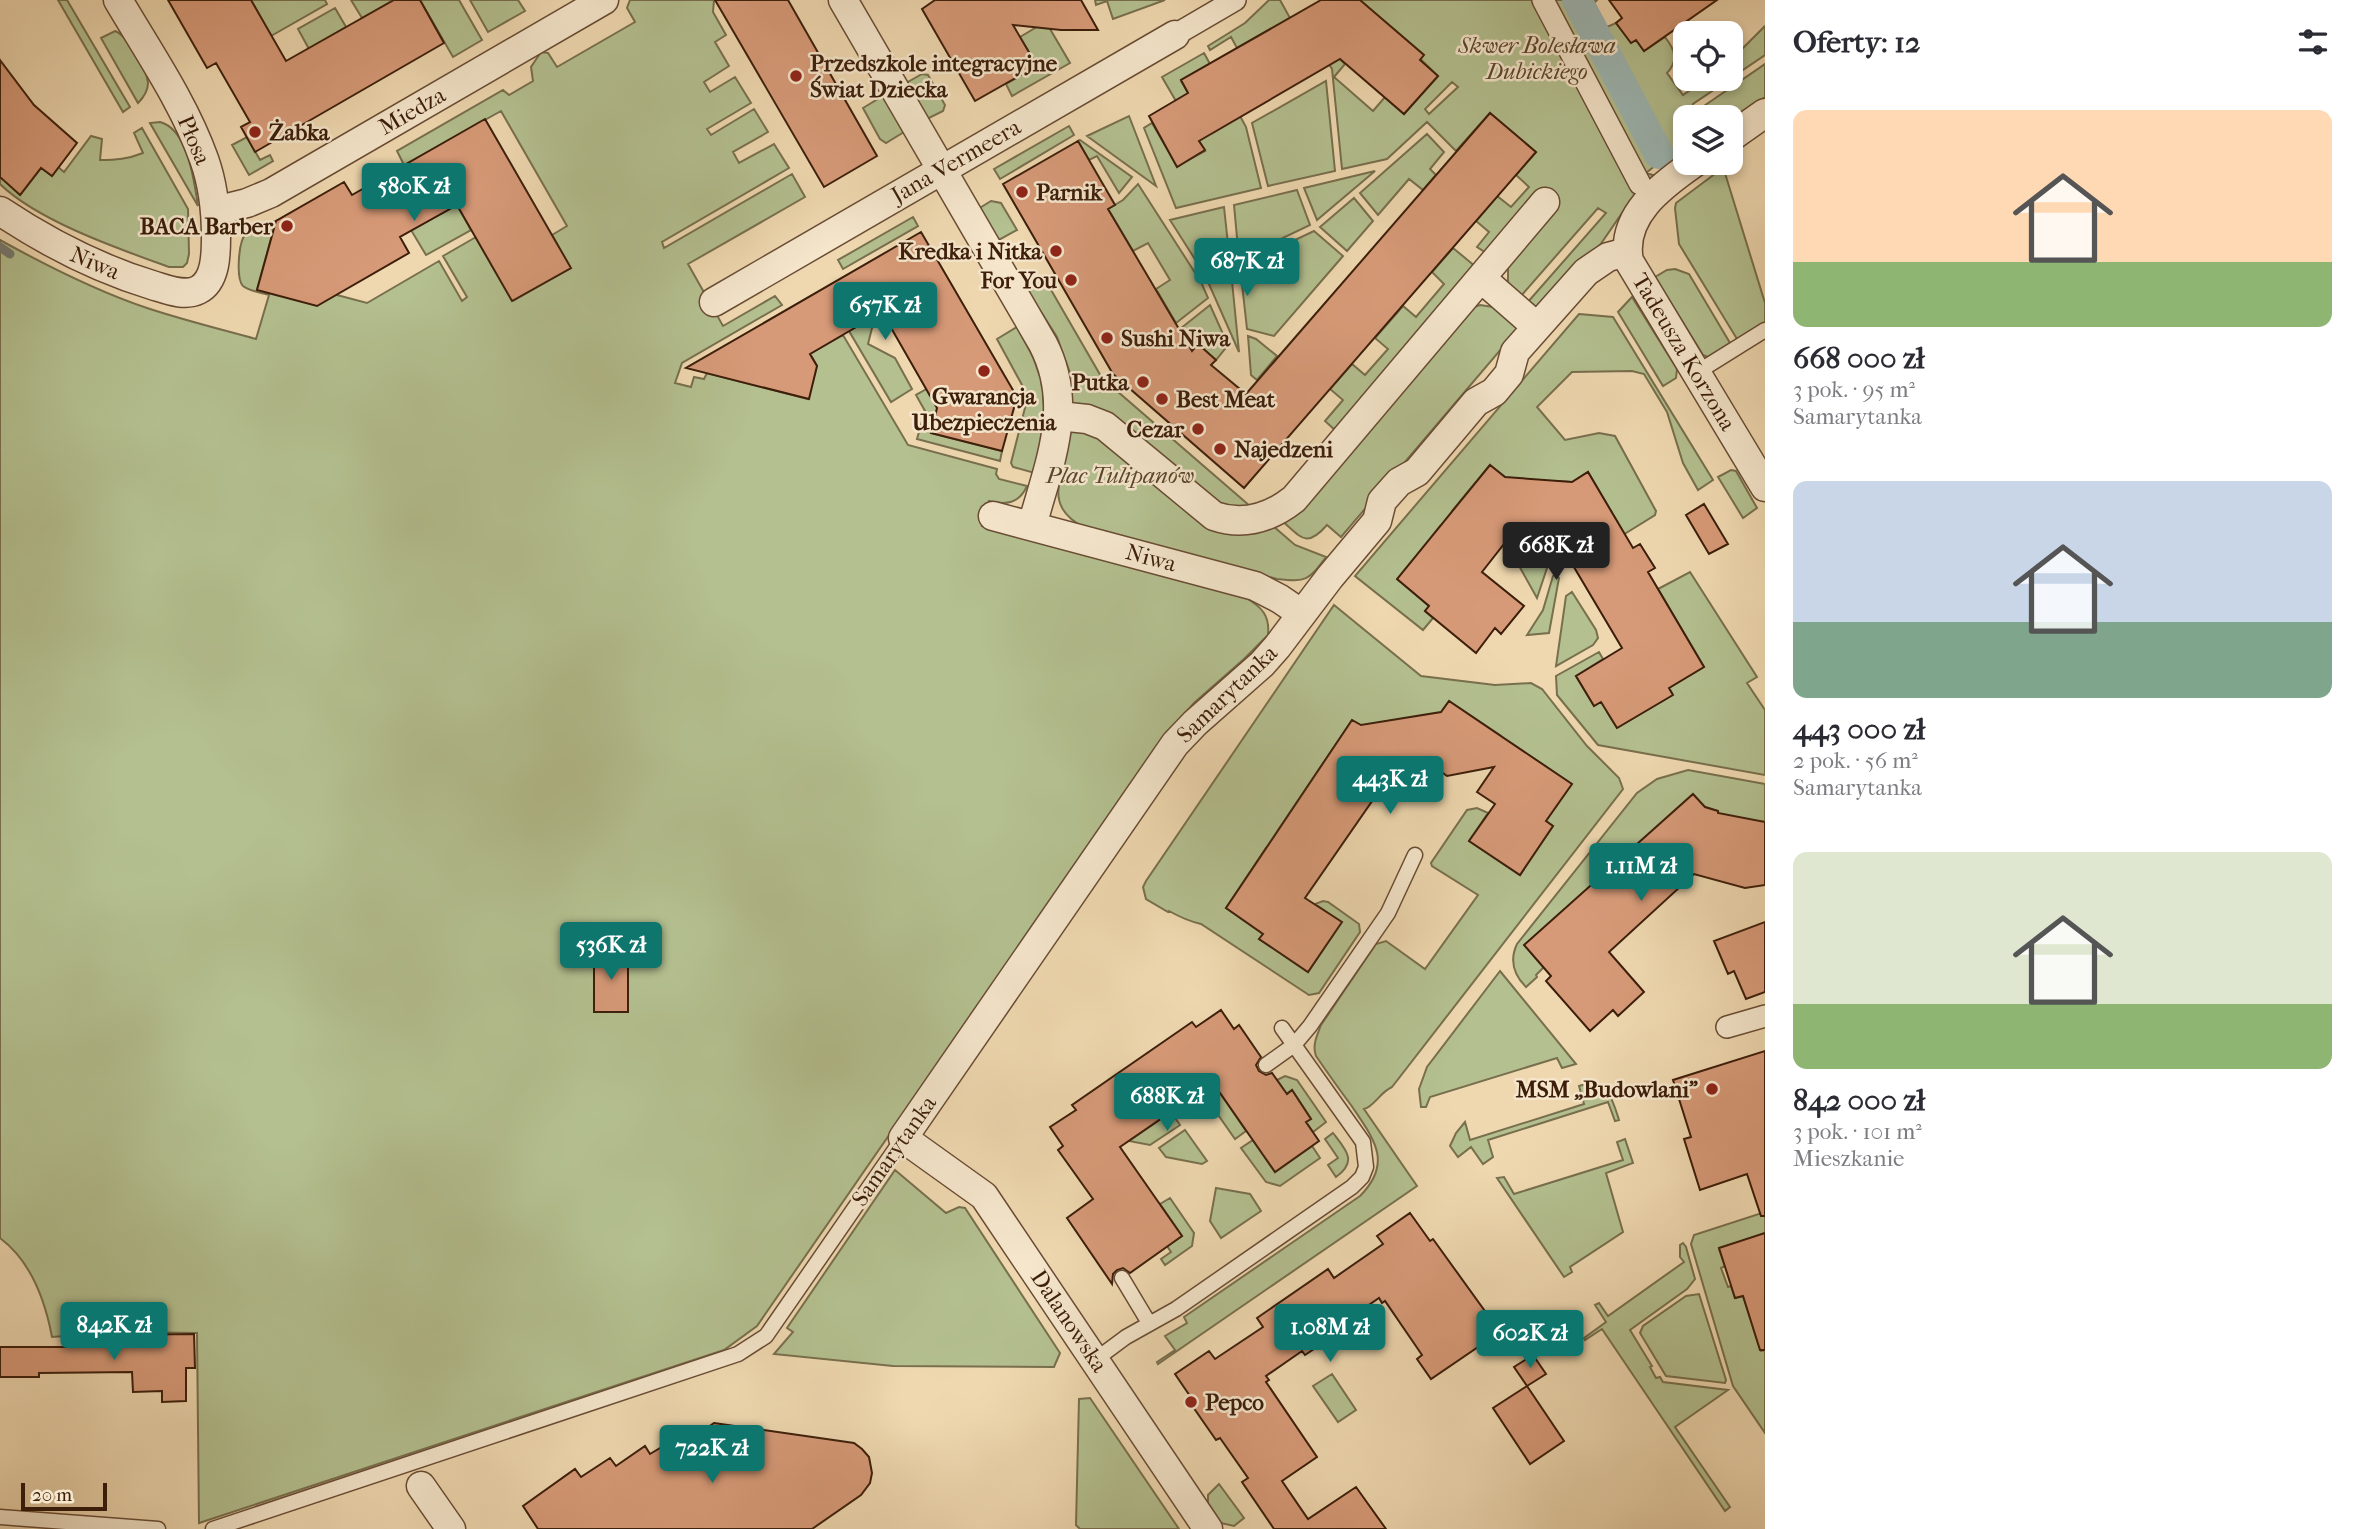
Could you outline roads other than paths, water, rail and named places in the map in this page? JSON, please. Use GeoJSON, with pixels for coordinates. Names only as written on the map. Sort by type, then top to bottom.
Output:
{"type":"FeatureCollection","features":[{"type":"Feature","properties":{"kind":"street","name":"Płosa"},"geometry":{"type":"LineString","coordinates":[[118,0],[197,140],[210,180],[215,211],[215,260],[206,284],[198,290]]}},
{"type":"Feature","properties":{"kind":"street","name":"Miedza"},"geometry":{"type":"LineString","coordinates":[[215,211],[247,203],[278,189],[604,0]]}},
{"type":"Feature","properties":{"kind":"street"},"geometry":{"type":"LineString","coordinates":[[843,0],[1048,354],[1059,388],[1059,416],[1032,526]]}},
{"type":"Feature","properties":{"kind":"street","name":"Jana Vermeera"},"geometry":{"type":"LineString","coordinates":[[714,302],[1235,0]]}},
{"type":"Feature","properties":{"kind":"street"},"geometry":{"type":"LineString","coordinates":[[1544,0],[1640,184]]}},
{"type":"Feature","properties":{"kind":"street"},"geometry":{"type":"LineString","coordinates":[[1743,129],[1765,113]]}},
{"type":"Feature","properties":{"kind":"street"},"geometry":{"type":"LineString","coordinates":[[1627,253],[1630,231],[1640,209],[1678,175]]}},
{"type":"Feature","properties":{"kind":"street"},"geometry":{"type":"LineString","coordinates":[[1059,416],[1087,419],[1105,426],[1214,516],[1234,520],[1258,518],[1276,511],[1294,499],[1545,202]]}},
{"type":"Feature","properties":{"kind":"street","name":"Niwa"},"geometry":{"type":"LineString","coordinates":[[0,211],[60,249],[104,268],[172,291],[186,293],[198,290]]}},
{"type":"Feature","properties":{"kind":"street","name":"Samarytanka"},"geometry":{"type":"LineString","coordinates":[[903,1138],[1175,744],[1202,716],[1262,664],[1329,577],[1377,521],[1382,501],[1399,482],[1417,472],[1476,402],[1494,392],[1509,374],[1515,352],[1537,327],[1598,263],[1627,253]]}},
{"type":"Feature","properties":{"kind":"street","name":"Tadeusza Korzona"},"geometry":{"type":"LineString","coordinates":[[1627,253],[1639,280],[1765,487]]}},
{"type":"Feature","properties":{"kind":"street"},"geometry":{"type":"LineString","coordinates":[[1481,278],[1537,327]]}},
{"type":"Feature","properties":{"kind":"street","name":"Niwa"},"geometry":{"type":"LineString","coordinates":[[993,516],[1255,586],[1302,614]]}},
{"type":"Feature","properties":{"kind":"street"},"geometry":{"type":"LineString","coordinates":[[1727,1027],[1765,1016]]}},
{"type":"Feature","properties":{"kind":"street","name":"Dalanowska"},"geometry":{"type":"LineString","coordinates":[[903,1138],[984,1196],[1208,1529]]}},
{"type":"Feature","properties":{"kind":"street"},"geometry":{"type":"LineString","coordinates":[[421,1486],[451,1529]]}},
{"type":"Feature","properties":{"kind":"lane"},"geometry":{"type":"LineString","coordinates":[[1696,373],[1765,330]]}},
{"type":"Feature","properties":{"kind":"lane"},"geometry":{"type":"LineString","coordinates":[[1266,1065],[1294,1045],[1310,1026],[1388,913],[1415,855]]}},
{"type":"Feature","properties":{"kind":"lane"},"geometry":{"type":"LineString","coordinates":[[1096,1360],[1126,1337],[1176,1309],[1352,1187],[1362,1177],[1366,1167],[1363,1142],[1282,1028]]}},
{"type":"Feature","properties":{"kind":"lane","name":"Samarytanka"},"geometry":{"type":"LineString","coordinates":[[214,1529],[738,1354],[754,1345],[766,1336],[903,1138]]}},
{"type":"Feature","properties":{"kind":"lane"},"geometry":{"type":"LineString","coordinates":[[1122,1278],[1149,1323]]}},
{"type":"Feature","properties":{"kind":"lane"},"geometry":{"type":"LineString","coordinates":[[0,1517],[158,1529]]}},
{"type":"Feature","properties":{"kind":"waterway"},"geometry":{"type":"LineString","coordinates":[[1577,0],[1659,154]]}},
{"type":"Feature","properties":{"kind":"waterway"},"geometry":{"type":"LineString","coordinates":[[0,247],[10,254]]}},
{"type":"Feature","properties":{"kind":"place","name":"Przedszkole integracyjne Świat Dziecka"},"geometry":{"type":"Point","coordinates":[796,76]}},
{"type":"Feature","properties":{"kind":"place","name":"Żabka"},"geometry":{"type":"Point","coordinates":[255,132]}},
{"type":"Feature","properties":{"kind":"place","name":"Parnik"},"geometry":{"type":"Point","coordinates":[1022,192]}},
{"type":"Feature","properties":{"kind":"place","name":"BACA Barber"},"geometry":{"type":"Point","coordinates":[287,226]}},
{"type":"Feature","properties":{"kind":"place","name":"Kredka i Nitka"},"geometry":{"type":"Point","coordinates":[1056,251]}},
{"type":"Feature","properties":{"kind":"place","name":"For You"},"geometry":{"type":"Point","coordinates":[1071,280]}},
{"type":"Feature","properties":{"kind":"place","name":"Sushi Niwa"},"geometry":{"type":"Point","coordinates":[1107,338]}},
{"type":"Feature","properties":{"kind":"place","name":"Gwarancja Ubezpieczenia"},"geometry":{"type":"Point","coordinates":[984,371]}},
{"type":"Feature","properties":{"kind":"place","name":"Putka"},"geometry":{"type":"Point","coordinates":[1143,382]}},
{"type":"Feature","properties":{"kind":"place","name":"Best Meat"},"geometry":{"type":"Point","coordinates":[1162,399]}},
{"type":"Feature","properties":{"kind":"place","name":"Cezar"},"geometry":{"type":"Point","coordinates":[1198,429]}},
{"type":"Feature","properties":{"kind":"place","name":"Najedzeni"},"geometry":{"type":"Point","coordinates":[1220,449]}},
{"type":"Feature","properties":{"kind":"place","name":"MSM „Budowlani”"},"geometry":{"type":"Point","coordinates":[1712,1089]}},
{"type":"Feature","properties":{"kind":"place","name":"Pepco"},"geometry":{"type":"Point","coordinates":[1191,1402]}},
{"type":"Feature","properties":{"kind":"park label","name":"Skwer Bolesława Dubickiego"},"geometry":{"type":"Point","coordinates":[1537,58]}},
{"type":"Feature","properties":{"kind":"park label","name":"Plac Tulipanów"},"geometry":{"type":"Point","coordinates":[1120,475]}}]}
